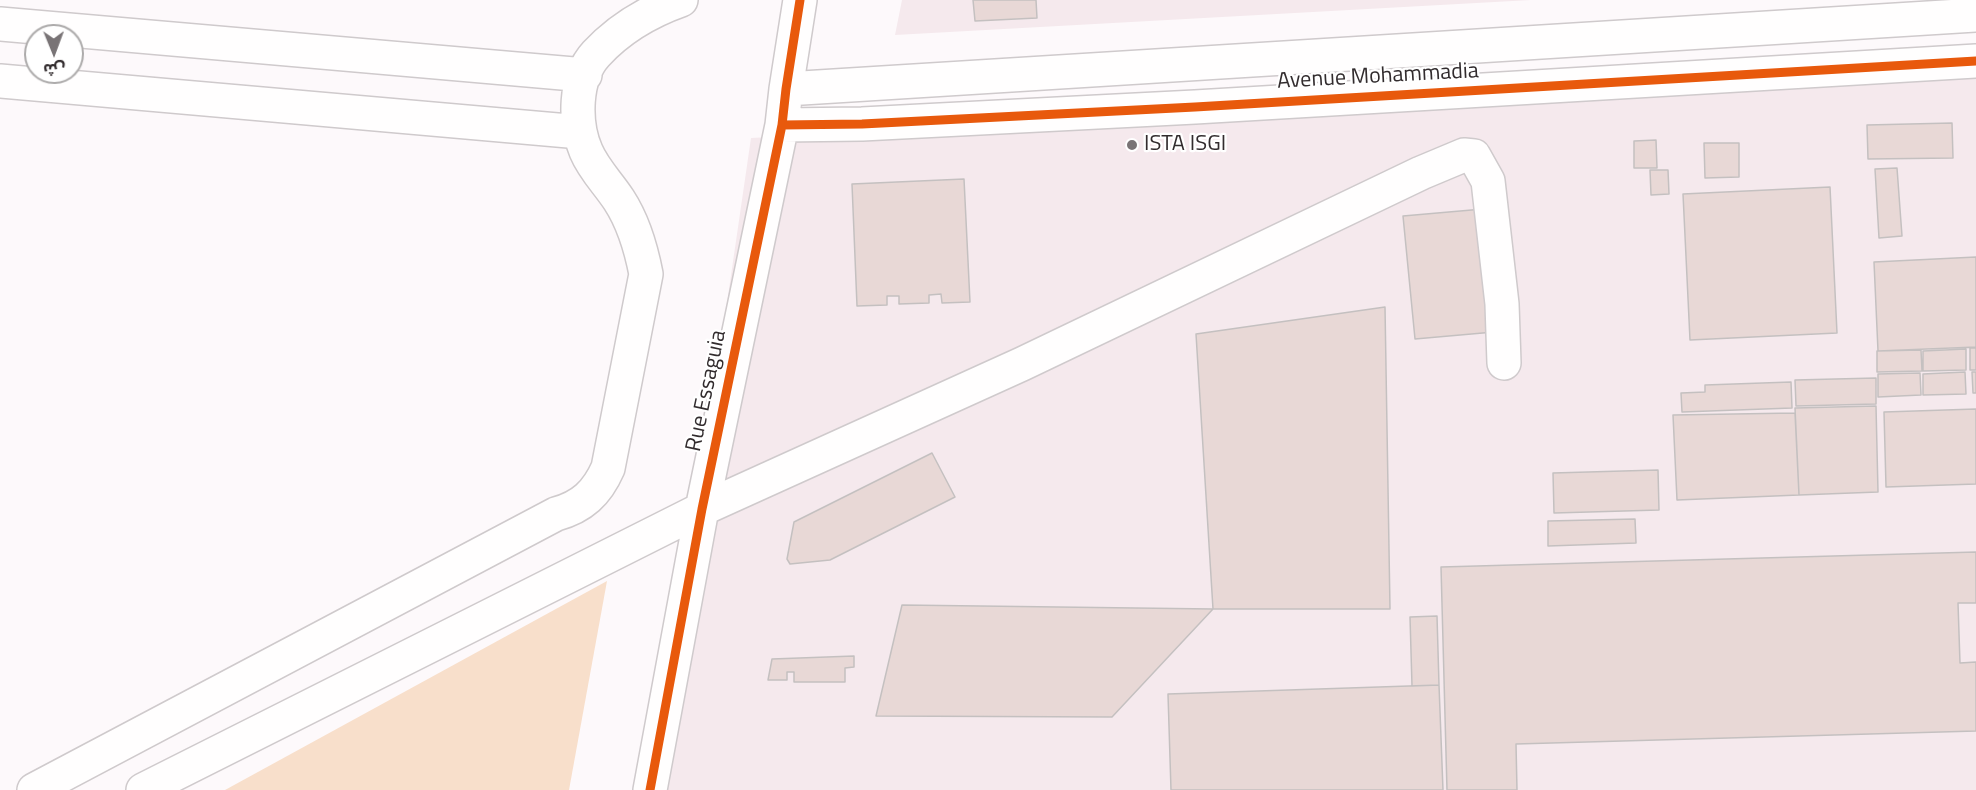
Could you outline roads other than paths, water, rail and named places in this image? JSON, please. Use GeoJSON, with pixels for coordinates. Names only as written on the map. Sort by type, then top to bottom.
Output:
{"type":"FeatureCollection","features":[{"type":"Feature","properties":{"kind":"street"},"geometry":{"type":"LineString","coordinates":[[34,790],[556,514],[570,510],[594,493],[608,468],[646,274],[641,248],[632,224],[619,201],[592,165],[585,149],[580,132],[579,96],[585,75],[595,56],[618,34],[645,16],[681,0]]}},
{"type":"Feature","properties":{"kind":"street","name":"Rue Essaguia"},"geometry":{"type":"LineString","coordinates":[[650,790],[702,509],[782,125],[800,0]]}},
{"type":"Feature","properties":{"kind":"street","name":"Avenue Mohammadia"},"geometry":{"type":"LineString","coordinates":[[786,88],[1976,15]]}},
{"type":"Feature","properties":{"kind":"street"},"geometry":{"type":"LineString","coordinates":[[0,24],[585,75]]}},
{"type":"Feature","properties":{"kind":"street"},"geometry":{"type":"LineString","coordinates":[[1553,41],[1555,86]]}},
{"type":"Feature","properties":{"kind":"street","name":"Avenue Mohammadia"},"geometry":{"type":"LineString","coordinates":[[782,125],[862,124],[1195,107],[1976,61]]}},
{"type":"Feature","properties":{"kind":"street"},"geometry":{"type":"LineString","coordinates":[[1190,62],[1195,107]]}},
{"type":"Feature","properties":{"kind":"street"},"geometry":{"type":"LineString","coordinates":[[0,81],[580,132]]}},
{"type":"Feature","properties":{"kind":"street"},"geometry":{"type":"LineString","coordinates":[[143,790],[702,509],[1011,369],[1421,173],[1464,155],[1474,156],[1488,181],[1502,304],[1504,363]]}},
{"type":"Feature","properties":{"kind":"place","name":"ISTA ISGI"},"geometry":{"type":"Point","coordinates":[1132,145]}}]}
